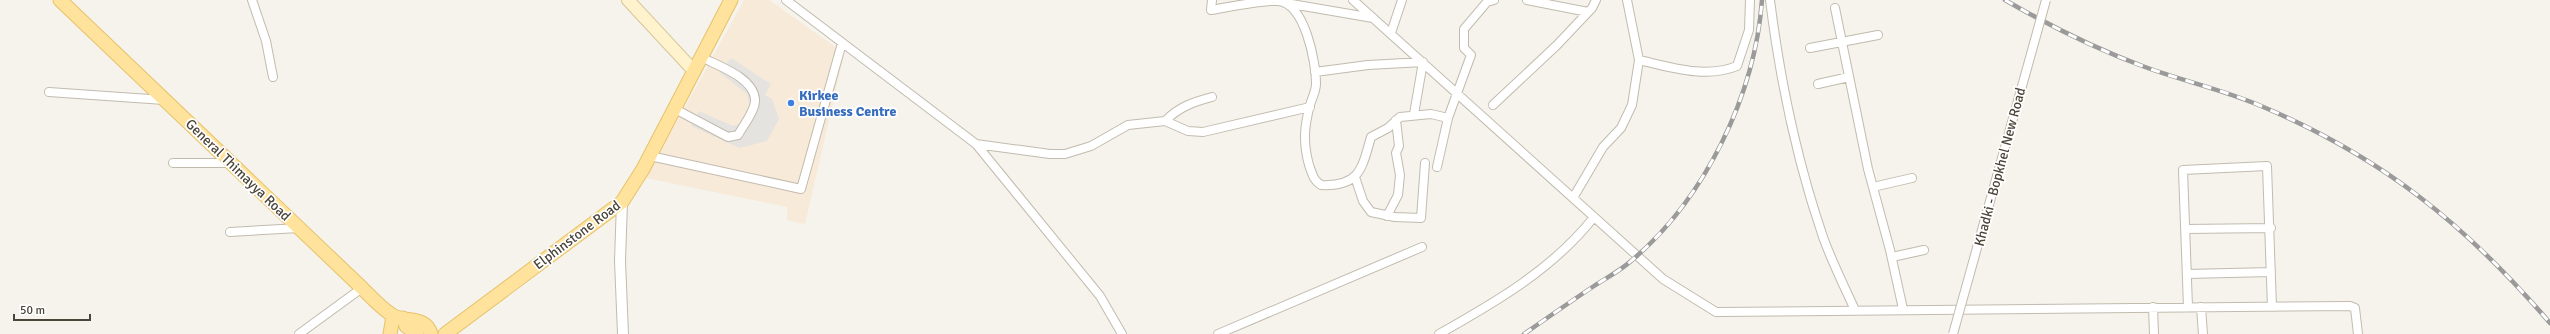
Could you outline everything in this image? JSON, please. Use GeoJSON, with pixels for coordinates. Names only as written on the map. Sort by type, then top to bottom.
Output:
{"type":"FeatureCollection","features":[{"type":"Feature","properties":{"kind":"main road","name":"General Thimayya Road"},"geometry":{"type":"LineString","coordinates":[[60,0],[362,288],[417,334]]}},
{"type":"Feature","properties":{"kind":"main road"},"geometry":{"type":"LineString","coordinates":[[628,0],[694,70]]}},
{"type":"Feature","properties":{"kind":"main road","name":"Elphinstone Road"},"geometry":{"type":"LineString","coordinates":[[445,334],[622,202],[650,156],[731,0]]}},
{"type":"Feature","properties":{"kind":"main road"},"geometry":{"type":"LineString","coordinates":[[390,334],[398,317],[415,318],[429,329],[431,334]]}},
{"type":"Feature","properties":{"kind":"street"},"geometry":{"type":"LineString","coordinates":[[252,0],[266,41],[273,77]]}},
{"type":"Feature","properties":{"kind":"street"},"geometry":{"type":"LineString","coordinates":[[786,0],[976,144],[1100,296],[1122,334]]}},
{"type":"Feature","properties":{"kind":"street"},"geometry":{"type":"LineString","coordinates":[[1212,0],[1211,10],[1278,0],[1290,5],[1298,14],[1312,53],[1315,72],[1316,86],[1304,130],[1304,141],[1316,182],[1326,185],[1355,177],[1361,171],[1371,138],[1376,133],[1388,128],[1400,117],[1414,114],[1431,114],[1448,118]]}},
{"type":"Feature","properties":{"kind":"street"},"geometry":{"type":"LineString","coordinates":[[1353,0],[1664,279],[1716,312],[1903,309],[2350,306],[2355,308],[2358,334]]}},
{"type":"Feature","properties":{"kind":"street"},"geometry":{"type":"LineString","coordinates":[[1391,33],[1402,0]]}},
{"type":"Feature","properties":{"kind":"street"},"geometry":{"type":"LineString","coordinates":[[1437,167],[1448,118],[1471,55],[1464,48],[1464,29],[1487,2],[1494,0]]}},
{"type":"Feature","properties":{"kind":"street"},"geometry":{"type":"LineString","coordinates":[[1527,0],[1588,12]]}},
{"type":"Feature","properties":{"kind":"street"},"geometry":{"type":"LineString","coordinates":[[1493,105],[1588,12],[1596,0]]}},
{"type":"Feature","properties":{"kind":"street"},"geometry":{"type":"LineString","coordinates":[[1573,198],[1603,147],[1621,128],[1632,105],[1639,60],[1627,0]]}},
{"type":"Feature","properties":{"kind":"street"},"geometry":{"type":"LineString","coordinates":[[1639,60],[1699,71],[1729,69],[1737,66],[1748,30],[1750,0]]}},
{"type":"Feature","properties":{"kind":"street"},"geometry":{"type":"LineString","coordinates":[[1770,0],[1778,63],[1798,150],[1823,238],[1855,310]]}},
{"type":"Feature","properties":{"kind":"street","name":"Khadki - Bopkhel New Road"},"geometry":{"type":"LineString","coordinates":[[1953,334],[2046,0]]}},
{"type":"Feature","properties":{"kind":"street"},"geometry":{"type":"LineString","coordinates":[[1284,2],[1374,18]]}},
{"type":"Feature","properties":{"kind":"street"},"geometry":{"type":"LineString","coordinates":[[1835,8],[1873,187],[1892,257],[1903,309]]}},
{"type":"Feature","properties":{"kind":"street"},"geometry":{"type":"LineString","coordinates":[[1810,48],[1878,34]]}},
{"type":"Feature","properties":{"kind":"street"},"geometry":{"type":"LineString","coordinates":[[650,156],[801,189],[842,43]]}},
{"type":"Feature","properties":{"kind":"street"},"geometry":{"type":"LineString","coordinates":[[675,109],[728,137],[738,135],[751,112],[755,100],[750,86],[739,77],[701,57]]}},
{"type":"Feature","properties":{"kind":"street"},"geometry":{"type":"LineString","coordinates":[[1315,72],[1368,65],[1423,62]]}},
{"type":"Feature","properties":{"kind":"street"},"geometry":{"type":"LineString","coordinates":[[1414,114],[1423,62]]}},
{"type":"Feature","properties":{"kind":"street"},"geometry":{"type":"LineString","coordinates":[[1818,84],[1849,78]]}},
{"type":"Feature","properties":{"kind":"street"},"geometry":{"type":"LineString","coordinates":[[49,92],[165,100]]}},
{"type":"Feature","properties":{"kind":"street"},"geometry":{"type":"LineString","coordinates":[[1165,122],[1173,113],[1189,103],[1212,97]]}},
{"type":"Feature","properties":{"kind":"street"},"geometry":{"type":"LineString","coordinates":[[976,144],[1050,154],[1065,154],[1091,146],[1128,125],[1165,122],[1188,131],[1203,132],[1310,107]]}},
{"type":"Feature","properties":{"kind":"street"},"geometry":{"type":"LineString","coordinates":[[1387,216],[1398,195],[1400,175],[1396,154],[1399,146],[1396,120]]}},
{"type":"Feature","properties":{"kind":"street"},"geometry":{"type":"LineString","coordinates":[[173,163],[231,163]]}},
{"type":"Feature","properties":{"kind":"street"},"geometry":{"type":"LineString","coordinates":[[1355,177],[1363,201],[1372,212],[1387,216],[1421,218],[1424,163]]}},
{"type":"Feature","properties":{"kind":"street"},"geometry":{"type":"LineString","coordinates":[[2188,307],[2184,170],[2267,166],[2271,228],[2272,307]]}},
{"type":"Feature","properties":{"kind":"street"},"geometry":{"type":"LineString","coordinates":[[1873,187],[1912,178]]}},
{"type":"Feature","properties":{"kind":"street"},"geometry":{"type":"LineString","coordinates":[[622,202],[620,261],[623,334]]}},
{"type":"Feature","properties":{"kind":"street"},"geometry":{"type":"LineString","coordinates":[[1438,334],[1488,306],[1539,271],[1568,248],[1594,217]]}},
{"type":"Feature","properties":{"kind":"street"},"geometry":{"type":"LineString","coordinates":[[230,232],[299,228]]}},
{"type":"Feature","properties":{"kind":"street"},"geometry":{"type":"LineString","coordinates":[[2185,229],[2271,228]]}},
{"type":"Feature","properties":{"kind":"street"},"geometry":{"type":"LineString","coordinates":[[1218,334],[1231,332],[1422,247]]}},
{"type":"Feature","properties":{"kind":"street"},"geometry":{"type":"LineString","coordinates":[[1892,257],[1924,250]]}},
{"type":"Feature","properties":{"kind":"street"},"geometry":{"type":"LineString","coordinates":[[2187,274],[2271,272]]}},
{"type":"Feature","properties":{"kind":"street"},"geometry":{"type":"LineString","coordinates":[[299,334],[362,288]]}},
{"type":"Feature","properties":{"kind":"street"},"geometry":{"type":"LineString","coordinates":[[2153,307],[2154,334]]}},
{"type":"Feature","properties":{"kind":"street"},"geometry":{"type":"LineString","coordinates":[[2201,307],[2203,334]]}},
{"type":"Feature","properties":{"kind":"shaded area","name":"Kirkee Business Centre"},"geometry":{"type":"Polygon","coordinates":[[[744,0],[769,0],[841,51],[843,59],[805,224],[787,220],[787,207],[646,178],[744,0]]]}},
{"type":"Feature","properties":{"kind":"shaded area"},"geometry":{"type":"Polygon","coordinates":[[[731,58],[771,84],[765,95],[772,99],[779,119],[767,141],[740,148],[691,126],[699,111],[733,126],[741,123],[750,106],[747,94],[719,72],[731,58]]]}},
{"type":"Feature","properties":{"kind":"railway"},"geometry":{"type":"LineString","coordinates":[[1524,334],[1627,265],[1658,236],[1682,207],[1703,176],[1722,143],[1737,108],[1749,72],[1757,36],[1762,0]]}},
{"type":"Feature","properties":{"kind":"railway"},"geometry":{"type":"LineString","coordinates":[[2005,0],[2056,28],[2109,53],[2159,72],[2247,100],[2305,126],[2345,148],[2383,171],[2419,196],[2453,224],[2486,254],[2550,323]]}},
{"type":"Feature","properties":{"kind":"place","name":"Kirkee Business Centre"},"geometry":{"type":"Point","coordinates":[791,103]}}]}
